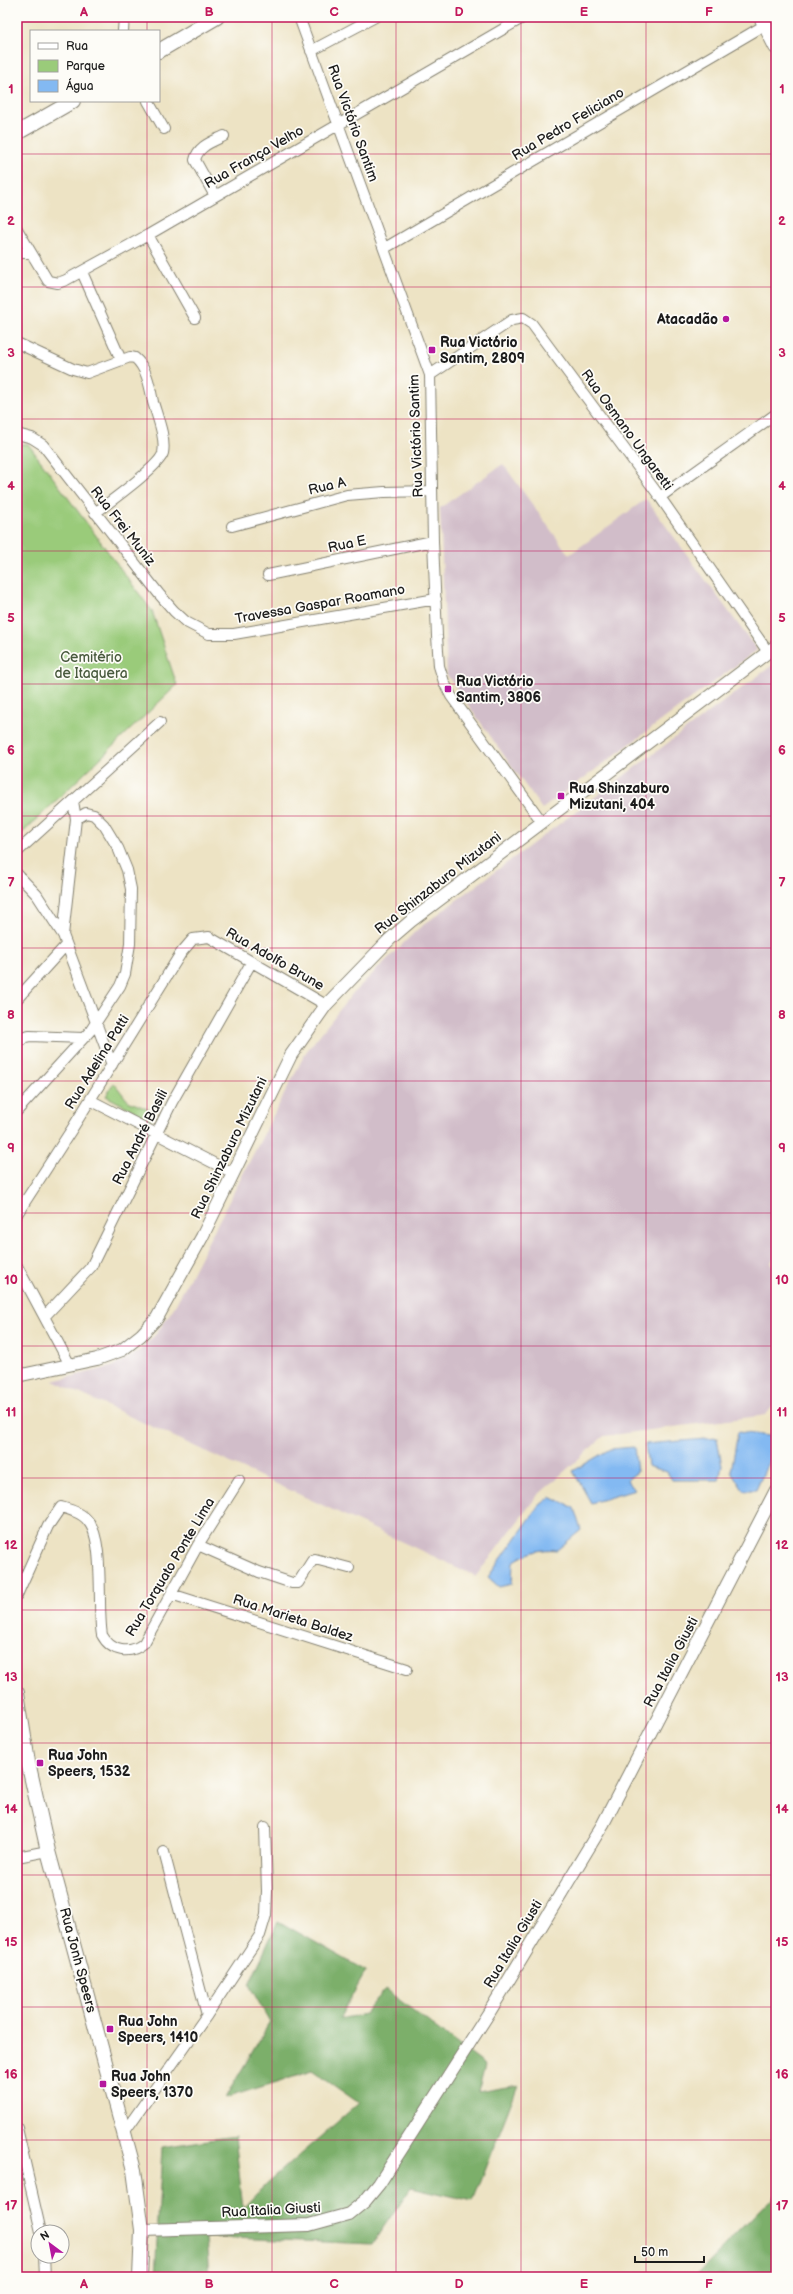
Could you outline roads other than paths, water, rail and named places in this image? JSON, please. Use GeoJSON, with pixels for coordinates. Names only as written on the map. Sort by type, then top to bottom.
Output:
{"type":"FeatureCollection","features":[{"type":"Feature","properties":{"kind":"main road"},"geometry":{"type":"LineString","coordinates":[[160,50],[217,17]]}},
{"type":"Feature","properties":{"kind":"main road"},"geometry":{"type":"LineString","coordinates":[[763,21],[776,47]]}},
{"type":"Feature","properties":{"kind":"main road"},"geometry":{"type":"LineString","coordinates":[[17,133],[71,102]]}},
{"type":"Feature","properties":{"kind":"main road","name":"Rua Jonh Speers"},"geometry":{"type":"LineString","coordinates":[[17,1693],[28,1762],[48,1851],[125,2131],[134,2170],[142,2230],[140,2277]]}},
{"type":"Feature","properties":{"kind":"street"},"geometry":{"type":"LineString","coordinates":[[123,30],[124,17]]}},
{"type":"Feature","properties":{"kind":"street","name":"Rua Victório Santim"},"geometry":{"type":"LineString","coordinates":[[299,17],[337,125],[385,248],[430,376],[433,541],[438,655],[444,682],[451,696],[542,822]]}},
{"type":"Feature","properties":{"kind":"street"},"geometry":{"type":"LineString","coordinates":[[311,51],[374,17]]}},
{"type":"Feature","properties":{"kind":"street","name":"Rua França Velho"},"geometry":{"type":"LineString","coordinates":[[17,229],[44,276],[52,283],[58,283],[82,272],[148,235],[524,17]]}},
{"type":"Feature","properties":{"kind":"street","name":"Rua Pedro Feliciano"},"geometry":{"type":"LineString","coordinates":[[385,248],[763,21]]}},
{"type":"Feature","properties":{"kind":"street"},"geometry":{"type":"LineString","coordinates":[[149,102],[164,129]]}},
{"type":"Feature","properties":{"kind":"street"},"geometry":{"type":"LineString","coordinates":[[215,196],[196,160],[198,151],[207,144],[224,136]]}},
{"type":"Feature","properties":{"kind":"street"},"geometry":{"type":"LineString","coordinates":[[148,235],[195,318]]}},
{"type":"Feature","properties":{"kind":"street"},"geometry":{"type":"LineString","coordinates":[[17,253],[31,254]]}},
{"type":"Feature","properties":{"kind":"street"},"geometry":{"type":"LineString","coordinates":[[82,272],[121,360]]}},
{"type":"Feature","properties":{"kind":"street","name":"Rua Osmano Ungaretti"},"geometry":{"type":"LineString","coordinates":[[430,376],[512,320],[517,318],[528,320],[772,649]]}},
{"type":"Feature","properties":{"kind":"street"},"geometry":{"type":"LineString","coordinates":[[17,343],[73,369],[87,373],[121,360],[135,358],[144,369],[158,421],[163,452],[160,459],[151,468],[95,513]]}},
{"type":"Feature","properties":{"kind":"street"},"geometry":{"type":"LineString","coordinates":[[660,497],[776,414]]}},
{"type":"Feature","properties":{"kind":"street","name":"Rua Frei Muniz"},"geometry":{"type":"LineString","coordinates":[[17,434],[32,438],[42,445],[169,606],[186,622],[209,634]]}},
{"type":"Feature","properties":{"kind":"street","name":"Rua A"},"geometry":{"type":"LineString","coordinates":[[232,526],[347,495],[369,492],[432,491]]}},
{"type":"Feature","properties":{"kind":"street","name":"Rua E"},"geometry":{"type":"LineString","coordinates":[[268,575],[433,541]]}},
{"type":"Feature","properties":{"kind":"street","name":"Travessa Gaspar Roamano"},"geometry":{"type":"LineString","coordinates":[[209,634],[234,634],[436,599]]}},
{"type":"Feature","properties":{"kind":"street","name":"Rua Shinzaburo Mizutani"},"geometry":{"type":"LineString","coordinates":[[17,1376],[97,1359],[122,1350],[141,1335],[157,1318],[202,1237],[291,1055],[326,1005],[390,939],[542,822],[772,649]]}},
{"type":"Feature","properties":{"kind":"street"},"geometry":{"type":"LineString","coordinates":[[17,852],[160,722]]}},
{"type":"Feature","properties":{"kind":"street"},"geometry":{"type":"LineString","coordinates":[[17,999],[64,940],[76,819],[73,801]]}},
{"type":"Feature","properties":{"kind":"street"},"geometry":{"type":"LineString","coordinates":[[17,1111],[97,1022],[126,974],[130,944],[131,889],[125,863],[111,835],[99,819],[86,814],[76,819]]}},
{"type":"Feature","properties":{"kind":"street"},"geometry":{"type":"LineString","coordinates":[[17,874],[36,895],[64,940],[97,1022],[112,1065]]}},
{"type":"Feature","properties":{"kind":"street","name":"Rua Adolfo Brune"},"geometry":{"type":"LineString","coordinates":[[209,937],[251,963],[326,1005]]}},
{"type":"Feature","properties":{"kind":"street","name":"Rua Adelina Patti"},"geometry":{"type":"LineString","coordinates":[[17,1214],[181,953],[193,939],[209,937]]}},
{"type":"Feature","properties":{"kind":"street","name":"Rua André Basili"},"geometry":{"type":"LineString","coordinates":[[45,1316],[91,1267],[156,1134],[251,963]]}},
{"type":"Feature","properties":{"kind":"street"},"geometry":{"type":"LineString","coordinates":[[17,1044],[25,1037],[30,1036],[83,1038]]}},
{"type":"Feature","properties":{"kind":"street"},"geometry":{"type":"LineString","coordinates":[[90,1100],[233,1173]]}},
{"type":"Feature","properties":{"kind":"street"},"geometry":{"type":"LineString","coordinates":[[17,1266],[70,1365]]}},
{"type":"Feature","properties":{"kind":"street","name":"Rua Torquato Ponte Lima"},"geometry":{"type":"LineString","coordinates":[[17,1594],[48,1526],[61,1507],[87,1519],[97,1539],[100,1626],[102,1635],[109,1645],[126,1651],[137,1649],[144,1643],[198,1545],[238,1480]]}},
{"type":"Feature","properties":{"kind":"street","name":"Rua Italia Giusti"},"geometry":{"type":"LineString","coordinates":[[142,2230],[309,2225],[349,2214],[365,2201],[379,2184],[490,2011],[603,1824],[776,1490]]}},
{"type":"Feature","properties":{"kind":"street"},"geometry":{"type":"LineString","coordinates":[[198,1545],[259,1572],[292,1583],[298,1583],[312,1560],[315,1559],[349,1568]]}},
{"type":"Feature","properties":{"kind":"street","name":"Rua Marieta Baldez"},"geometry":{"type":"LineString","coordinates":[[171,1594],[407,1669]]}},
{"type":"Feature","properties":{"kind":"street"},"geometry":{"type":"LineString","coordinates":[[17,1751],[28,1762]]}},
{"type":"Feature","properties":{"kind":"street"},"geometry":{"type":"LineString","coordinates":[[125,2131],[207,2015],[260,1935],[266,1907],[265,1827]]}},
{"type":"Feature","properties":{"kind":"street"},"geometry":{"type":"LineString","coordinates":[[17,1857],[48,1851]]}},
{"type":"Feature","properties":{"kind":"street"},"geometry":{"type":"LineString","coordinates":[[164,1852],[207,2015]]}},
{"type":"Feature","properties":{"kind":"street"},"geometry":{"type":"LineString","coordinates":[[17,2128],[39,2224]]}},
{"type":"Feature","properties":{"kind":"street"},"geometry":{"type":"LineString","coordinates":[[44,2264],[45,2277]]}},
{"type":"Feature","properties":{"kind":"water"},"geometry":{"type":"Polygon","coordinates":[[[738,1432],[776,1437],[776,1445],[756,1490],[743,1490],[731,1471],[738,1432]]]}},
{"type":"Feature","properties":{"kind":"water"},"geometry":{"type":"Polygon","coordinates":[[[717,1438],[722,1466],[719,1480],[672,1480],[667,1472],[648,1466],[645,1444],[717,1438]]]}},
{"type":"Feature","properties":{"kind":"water"},"geometry":{"type":"Polygon","coordinates":[[[634,1447],[637,1472],[627,1480],[635,1490],[591,1503],[573,1471],[610,1449],[634,1447]]]}},
{"type":"Feature","properties":{"kind":"water"},"geometry":{"type":"Polygon","coordinates":[[[550,1497],[574,1508],[581,1530],[557,1550],[534,1552],[513,1562],[512,1584],[499,1587],[488,1577],[539,1506],[550,1497]]]}},
{"type":"Feature","properties":{"kind":"place","name":"Atacadão"},"geometry":{"type":"Point","coordinates":[726,319]}},
{"type":"Feature","properties":{"kind":"place","name":"Rua Victório Santim, 2809"},"geometry":{"type":"Point","coordinates":[432,350]}},
{"type":"Feature","properties":{"kind":"place","name":"Rua Victório Santim, 3806"},"geometry":{"type":"Point","coordinates":[448,689]}},
{"type":"Feature","properties":{"kind":"place","name":"Rua Shinzaburo Mizutani, 404"},"geometry":{"type":"Point","coordinates":[561,796]}},
{"type":"Feature","properties":{"kind":"place","name":"Rua John Speers, 1532"},"geometry":{"type":"Point","coordinates":[40,1763]}},
{"type":"Feature","properties":{"kind":"place","name":"Rua John Speers, 1410"},"geometry":{"type":"Point","coordinates":[110,2029]}},
{"type":"Feature","properties":{"kind":"place","name":"Rua John Speers, 1370"},"geometry":{"type":"Point","coordinates":[103,2084]}},
{"type":"Feature","properties":{"kind":"park label","name":"Cemitério de Itaquera"},"geometry":{"type":"Point","coordinates":[91,666]}}]}
